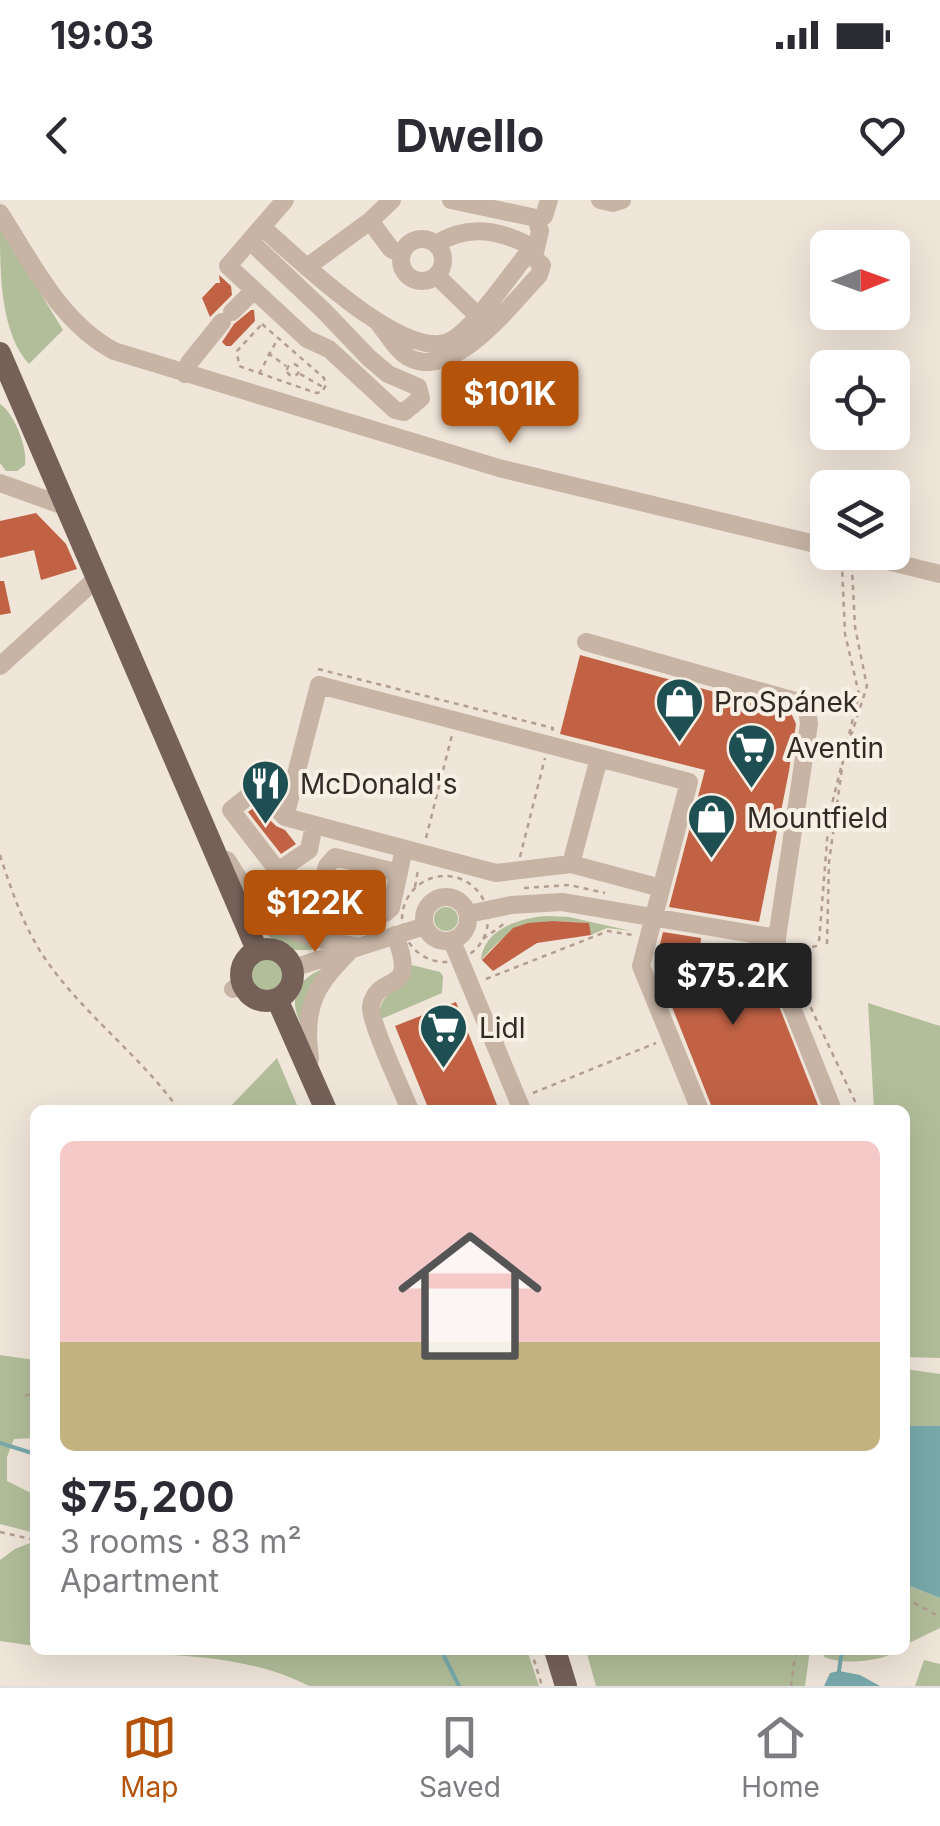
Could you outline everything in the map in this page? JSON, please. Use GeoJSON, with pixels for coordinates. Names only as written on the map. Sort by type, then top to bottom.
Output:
{"type":"FeatureCollection","features":[{"type":"Feature","properties":{"kind":"main road"},"geometry":{"type":"LineString","coordinates":[[0,353],[256,950]]}},
{"type":"Feature","properties":{"kind":"main road"},"geometry":{"type":"LineString","coordinates":[[256,950],[279,951],[293,968],[289,990],[278,999],[257,999],[238,987],[243,965],[256,950]]}},
{"type":"Feature","properties":{"kind":"main road"},"geometry":{"type":"LineString","coordinates":[[278,999],[324,1105]]}},
{"type":"Feature","properties":{"kind":"main road"},"geometry":{"type":"LineString","coordinates":[[557,1655],[566,1686]]}},
{"type":"Feature","properties":{"kind":"street"},"geometry":{"type":"LineString","coordinates":[[256,234],[369,358],[388,374],[418,386],[421,398],[404,412],[395,410],[329,349],[307,340],[228,266],[256,234],[286,200]]}},
{"type":"Feature","properties":{"kind":"street"},"geometry":{"type":"LineString","coordinates":[[307,266],[370,221],[392,200]]}},
{"type":"Feature","properties":{"kind":"street"},"geometry":{"type":"LineString","coordinates":[[256,234],[307,266],[377,321],[409,340],[435,345],[457,336],[531,255],[539,240],[537,220],[530,215],[450,200]]}},
{"type":"Feature","properties":{"kind":"street"},"geometry":{"type":"LineString","coordinates":[[537,220],[544,216],[550,200]]}},
{"type":"Feature","properties":{"kind":"street"},"geometry":{"type":"LineString","coordinates":[[600,200],[622,200]]}},
{"type":"Feature","properties":{"kind":"street"},"geometry":{"type":"LineString","coordinates":[[0,213],[62,308],[80,329],[114,351],[499,468],[810,543]]}},
{"type":"Feature","properties":{"kind":"street"},"geometry":{"type":"LineString","coordinates":[[370,221],[391,249],[402,254]]}},
{"type":"Feature","properties":{"kind":"street"},"geometry":{"type":"LineString","coordinates":[[377,321],[405,356],[429,362],[450,358],[470,344],[540,275],[542,265],[526,244],[515,239],[480,231],[455,232],[436,244]]}},
{"type":"Feature","properties":{"kind":"street"},"geometry":{"type":"LineString","coordinates":[[417,239],[436,244],[444,257],[437,276],[420,282],[409,277],[402,266],[402,254],[408,244],[417,239]]}},
{"type":"Feature","properties":{"kind":"street"},"geometry":{"type":"LineString","coordinates":[[437,276],[476,315]]}},
{"type":"Feature","properties":{"kind":"street"},"geometry":{"type":"LineString","coordinates":[[185,374],[189,363],[254,290]]}},
{"type":"Feature","properties":{"kind":"street"},"geometry":{"type":"LineString","coordinates":[[0,483],[64,506]]}},
{"type":"Feature","properties":{"kind":"street"},"geometry":{"type":"LineString","coordinates":[[910,568],[940,574]]}},
{"type":"Feature","properties":{"kind":"street"},"geometry":{"type":"LineString","coordinates":[[0,666],[96,579]]}},
{"type":"Feature","properties":{"kind":"street"},"geometry":{"type":"LineString","coordinates":[[586,642],[796,701],[807,708],[809,724],[777,938],[776,968],[831,1105]]}},
{"type":"Feature","properties":{"kind":"street"},"geometry":{"type":"LineString","coordinates":[[285,817],[319,685],[689,782],[642,966],[698,1105]]}},
{"type":"Feature","properties":{"kind":"street"},"geometry":{"type":"LineString","coordinates":[[571,864],[599,758]]}},
{"type":"Feature","properties":{"kind":"street"},"geometry":{"type":"LineString","coordinates":[[314,825],[309,850],[278,871],[231,810],[257,790],[285,817],[496,873],[571,864],[662,888]]}},
{"type":"Feature","properties":{"kind":"street"},"geometry":{"type":"LineString","coordinates":[[196,810],[262,913],[304,936],[356,946]]}},
{"type":"Feature","properties":{"kind":"street"},"geometry":{"type":"LineString","coordinates":[[398,873],[420,853]]}},
{"type":"Feature","properties":{"kind":"street"},"geometry":{"type":"LineString","coordinates":[[420,853],[442,876],[444,897]]}},
{"type":"Feature","properties":{"kind":"street"},"geometry":{"type":"LineString","coordinates":[[424,926],[427,907],[444,897],[477,911],[532,902],[562,902],[777,938]]}},
{"type":"Feature","properties":{"kind":"street"},"geometry":{"type":"LineString","coordinates":[[424,926],[439,940],[452,941],[466,930],[477,911]]}},
{"type":"Feature","properties":{"kind":"street"},"geometry":{"type":"LineString","coordinates":[[293,968],[424,926]]}},
{"type":"Feature","properties":{"kind":"street"},"geometry":{"type":"LineString","coordinates":[[400,934],[404,969],[400,978],[378,993],[371,1014],[408,1105]]}},
{"type":"Feature","properties":{"kind":"street"},"geometry":{"type":"LineString","coordinates":[[452,941],[520,1105]]}},
{"type":"Feature","properties":{"kind":"street"},"geometry":{"type":"LineString","coordinates":[[313,1081],[306,1034],[310,1004],[327,975],[356,946]]}},
{"type":"Feature","properties":{"kind":"path"},"geometry":{"type":"LineString","coordinates":[[262,324],[324,378],[325,388],[316,393],[258,374],[239,366],[237,352],[262,324]]}},
{"type":"Feature","properties":{"kind":"path"},"geometry":{"type":"LineString","coordinates":[[258,374],[278,337]]}},
{"type":"Feature","properties":{"kind":"path"},"geometry":{"type":"LineString","coordinates":[[268,354],[287,367],[287,384]]}},
{"type":"Feature","properties":{"kind":"path"},"geometry":{"type":"LineString","coordinates":[[298,373],[302,358]]}},
{"type":"Feature","properties":{"kind":"path"},"geometry":{"type":"LineString","coordinates":[[287,367],[297,366]]}},
{"type":"Feature","properties":{"kind":"path"},"geometry":{"type":"LineString","coordinates":[[290,376],[298,373],[325,388]]}},
{"type":"Feature","properties":{"kind":"path"},"geometry":{"type":"LineString","coordinates":[[787,959],[819,942],[829,816],[859,694],[845,634],[842,570]]}},
{"type":"Feature","properties":{"kind":"path"},"geometry":{"type":"LineString","coordinates":[[827,944],[830,862],[844,761],[867,686],[850,570]]}},
{"type":"Feature","properties":{"kind":"path"},"geometry":{"type":"LineString","coordinates":[[456,721],[400,934],[432,960],[461,959],[506,922]]}},
{"type":"Feature","properties":{"kind":"path"},"geometry":{"type":"LineString","coordinates":[[522,870],[520,857],[549,745]]}},
{"type":"Feature","properties":{"kind":"path"},"geometry":{"type":"LineString","coordinates":[[0,855],[16,905],[46,960],[174,1105]]}},
{"type":"Feature","properties":{"kind":"path"},"geometry":{"type":"LineString","coordinates":[[415,888],[442,876],[471,885],[481,896],[477,911],[483,939]]}},
{"type":"Feature","properties":{"kind":"path"},"geometry":{"type":"LineString","coordinates":[[481,977],[484,980],[608,931],[635,935],[631,928],[616,925]]}},
{"type":"Feature","properties":{"kind":"path"},"geometry":{"type":"LineString","coordinates":[[800,986],[857,1105]]}},
{"type":"Feature","properties":{"kind":"path"},"geometry":{"type":"LineString","coordinates":[[520,1105],[670,1037]]}},
{"type":"Feature","properties":{"kind":"path"},"geometry":{"type":"LineString","coordinates":[[25,1395],[30,1396]]}},
{"type":"Feature","properties":{"kind":"path"},"geometry":{"type":"LineString","coordinates":[[0,1532],[30,1539]]}},
{"type":"Feature","properties":{"kind":"path"},"geometry":{"type":"LineString","coordinates":[[910,1601],[940,1616]]}},
{"type":"Feature","properties":{"kind":"path"},"geometry":{"type":"LineString","coordinates":[[533,1655],[542,1686]]}},
{"type":"Feature","properties":{"kind":"path"},"geometry":{"type":"LineString","coordinates":[[791,1686],[795,1655]]}},
{"type":"Feature","properties":{"kind":"green space"},"geometry":{"type":"Polygon","coordinates":[[[0,227],[63,330],[29,364],[19,351],[7,318],[0,227]]]}},
{"type":"Feature","properties":{"kind":"green space"},"geometry":{"type":"Polygon","coordinates":[[[0,404],[15,423],[22,441],[25,465],[17,471],[6,471],[0,463],[0,404]]]}},
{"type":"Feature","properties":{"kind":"green space"},"geometry":{"type":"Polygon","coordinates":[[[446,907],[455,910],[455,928],[446,931],[437,928],[434,919],[437,910],[446,907]]]}},
{"type":"Feature","properties":{"kind":"green space"},"geometry":{"type":"Polygon","coordinates":[[[257,916],[321,947],[300,950],[282,946],[267,934],[257,916]]]}},
{"type":"Feature","properties":{"kind":"green space"},"geometry":{"type":"Polygon","coordinates":[[[546,916],[569,917],[631,931],[607,928],[591,935],[588,923],[529,924],[507,936],[482,959],[493,971],[481,959],[489,940],[505,927],[546,916]]]}},
{"type":"Feature","properties":{"kind":"green space"},"geometry":{"type":"Polygon","coordinates":[[[267,957],[280,962],[285,975],[280,988],[267,993],[254,988],[249,975],[254,962],[267,957]]]}},
{"type":"Feature","properties":{"kind":"green space"},"geometry":{"type":"Polygon","coordinates":[[[412,965],[440,972],[442,993],[379,1020],[382,1003],[412,965]]]}},
{"type":"Feature","properties":{"kind":"green space"},"geometry":{"type":"Polygon","coordinates":[[[322,969],[300,1022],[295,997],[301,984],[322,969]]]}},
{"type":"Feature","properties":{"kind":"green space"},"geometry":{"type":"Polygon","coordinates":[[[868,1003],[940,1026],[940,1358],[910,1357],[910,1105],[874,1105],[868,1003]]]}},
{"type":"Feature","properties":{"kind":"green space"},"geometry":{"type":"Polygon","coordinates":[[[277,1058],[297,1105],[232,1105],[277,1058]]]}},
{"type":"Feature","properties":{"kind":"green space"},"geometry":{"type":"Polygon","coordinates":[[[0,1355],[30,1359],[30,1438],[14,1439],[7,1457],[7,1481],[30,1492],[30,1532],[0,1524],[0,1355]]]}},
{"type":"Feature","properties":{"kind":"green space"},"geometry":{"type":"Polygon","coordinates":[[[910,1370],[940,1374],[940,1426],[910,1426],[910,1370]]]}},
{"type":"Feature","properties":{"kind":"green space"},"geometry":{"type":"Polygon","coordinates":[[[30,1543],[30,1645],[0,1641],[0,1560],[30,1543]]]}},
{"type":"Feature","properties":{"kind":"green space"},"geometry":{"type":"Polygon","coordinates":[[[910,1586],[940,1598],[940,1628],[910,1643],[910,1586]]]}},
{"type":"Feature","properties":{"kind":"green space"},"geometry":{"type":"Polygon","coordinates":[[[170,1655],[529,1655],[539,1686],[309,1686],[281,1674],[222,1660],[170,1655]]]}},
{"type":"Feature","properties":{"kind":"green space"},"geometry":{"type":"Polygon","coordinates":[[[587,1655],[809,1655],[805,1686],[596,1686],[587,1655]]]}},
{"type":"Feature","properties":{"kind":"green space"},"geometry":{"type":"Polygon","coordinates":[[[824,1655],[888,1655],[851,1661],[824,1655]]]}},
{"type":"Feature","properties":{"kind":"green space"},"geometry":{"type":"Polygon","coordinates":[[[924,1660],[940,1664],[940,1686],[915,1686],[924,1660]]]}},
{"type":"Feature","properties":{"kind":"water"},"geometry":{"type":"Polygon","coordinates":[[[910,1426],[940,1426],[940,1598],[910,1586],[910,1426]]]}},
{"type":"Feature","properties":{"kind":"water"},"geometry":{"type":"Polygon","coordinates":[[[830,1673],[860,1675],[880,1686],[824,1686],[830,1673]]]}},
{"type":"Feature","properties":{"kind":"building"},"geometry":{"type":"Polygon","coordinates":[[[219,275],[231,286],[232,295],[210,317],[202,298],[220,283],[219,275]]]}},
{"type":"Feature","properties":{"kind":"building"},"geometry":{"type":"Polygon","coordinates":[[[251,310],[255,321],[231,346],[226,346],[222,342],[234,324],[251,310]]]}},
{"type":"Feature","properties":{"kind":"building"},"geometry":{"type":"Polygon","coordinates":[[[36,513],[66,544],[77,569],[41,580],[34,550],[0,558],[0,521],[36,513]]]}},
{"type":"Feature","properties":{"kind":"building"},"geometry":{"type":"Polygon","coordinates":[[[0,581],[4,581],[11,613],[0,615],[0,581]]]}},
{"type":"Feature","properties":{"kind":"building","name":"Aventin"},"geometry":{"type":"Polygon","coordinates":[[[580,655],[791,713],[796,724],[789,771],[759,922],[669,907],[705,770],[560,734],[580,655]]]}},
{"type":"Feature","properties":{"kind":"building"},"geometry":{"type":"Polygon","coordinates":[[[256,806],[296,844],[281,854],[248,812],[256,806]]]}},
{"type":"Feature","properties":{"kind":"building"},"geometry":{"type":"Polygon","coordinates":[[[339,871],[380,881],[376,897],[336,886],[339,871]]]}},
{"type":"Feature","properties":{"kind":"building"},"geometry":{"type":"Polygon","coordinates":[[[553,921],[589,923],[591,935],[537,943],[493,971],[482,960],[513,928],[553,921]]]}},
{"type":"Feature","properties":{"kind":"building"},"geometry":{"type":"Polygon","coordinates":[[[663,932],[701,938],[699,961],[732,948],[758,953],[818,1105],[711,1105],[655,964],[663,932]]]}},
{"type":"Feature","properties":{"kind":"building"},"geometry":{"type":"Polygon","coordinates":[[[456,1002],[497,1105],[427,1105],[395,1026],[456,1002]]]}},
{"type":"Feature","properties":{"kind":"waterway"},"geometry":{"type":"LineString","coordinates":[[0,1443],[30,1452]]}},
{"type":"Feature","properties":{"kind":"waterway"},"geometry":{"type":"LineString","coordinates":[[444,1655],[459,1686]]}},
{"type":"Feature","properties":{"kind":"waterway"},"geometry":{"type":"LineString","coordinates":[[839,1671],[841,1655]]}},
{"type":"Feature","properties":{"kind":"place","name":"ProSpánek"},"geometry":{"type":"Point","coordinates":[679,744]}},
{"type":"Feature","properties":{"kind":"place","name":"Aventin"},"geometry":{"type":"Point","coordinates":[751,790]}},
{"type":"Feature","properties":{"kind":"place","name":"McDonald's"},"geometry":{"type":"Point","coordinates":[265,826]}},
{"type":"Feature","properties":{"kind":"place","name":"Mountfield"},"geometry":{"type":"Point","coordinates":[712,860]}},
{"type":"Feature","properties":{"kind":"place","name":"Lidl"},"geometry":{"type":"Point","coordinates":[444,1070]}}]}
